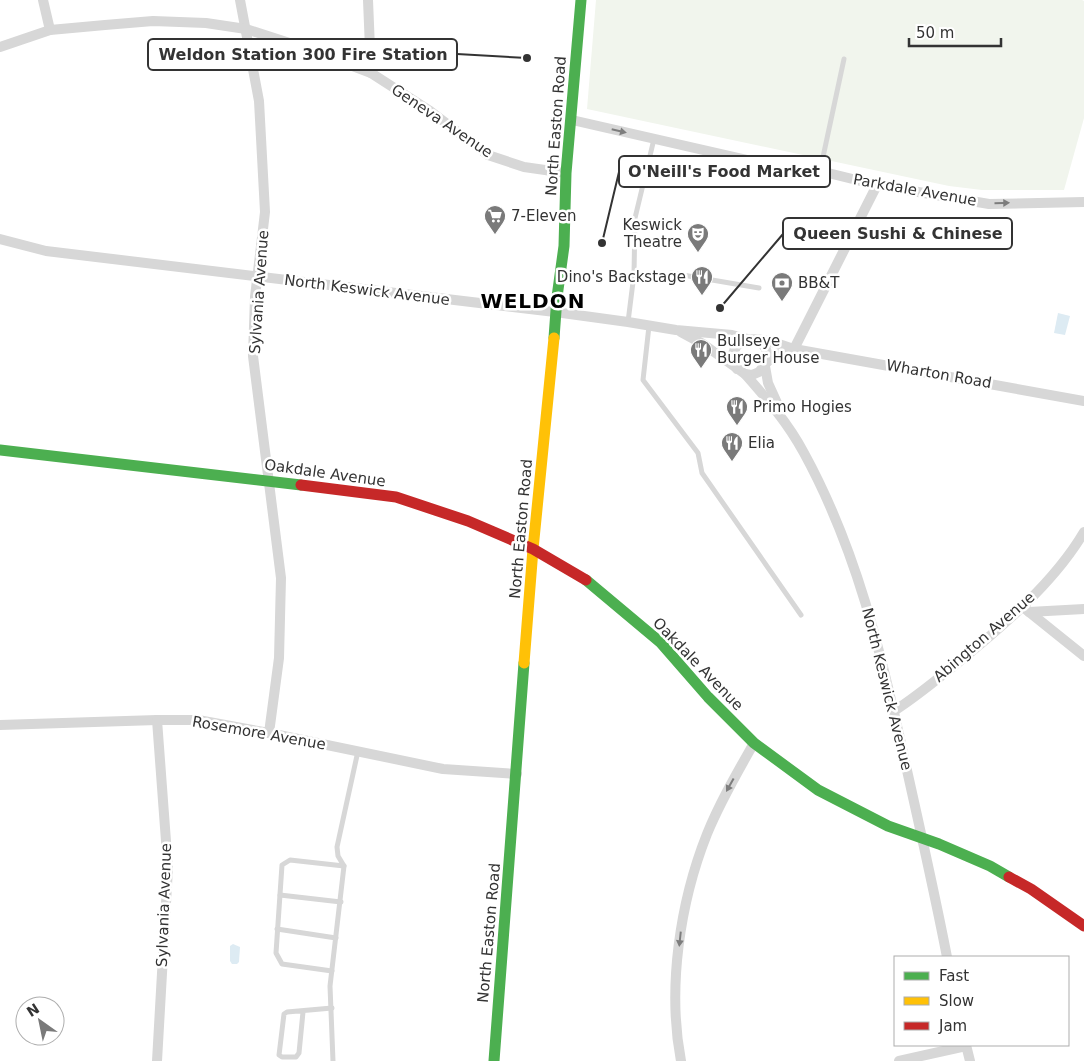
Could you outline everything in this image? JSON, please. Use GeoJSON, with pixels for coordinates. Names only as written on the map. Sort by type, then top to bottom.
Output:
{"type":"FeatureCollection","features":[{"type":"Feature","properties":{"kind":"street"},"geometry":{"type":"LineString","coordinates":[[43,0],[50,30]]}},
{"type":"Feature","properties":{"kind":"street","name":"Sylvania Avenue"},"geometry":{"type":"LineString","coordinates":[[240,0],[259,101],[265,212],[255,297],[253,356],[281,578],[279,658],[269,733]]}},
{"type":"Feature","properties":{"kind":"street"},"geometry":{"type":"LineString","coordinates":[[368,0],[371,73]]}},
{"type":"Feature","properties":{"kind":"street","name":"North Easton Road"},"geometry":{"type":"LineString","coordinates":[[494,1061],[533,549],[552,372],[555,312],[564,246],[566,174],[581,0]]}},
{"type":"Feature","properties":{"kind":"street","name":"Geneva Avenue"},"geometry":{"type":"LineString","coordinates":[[0,47],[50,30],[153,21],[206,23],[246,29],[308,49],[371,73],[430,111],[488,155],[524,167],[566,174]]}},
{"type":"Feature","properties":{"kind":"street","name":"Parkdale Avenue"},"geometry":{"type":"LineString","coordinates":[[572,120],[791,170],[820,172],[989,204],[1084,202]]}},
{"type":"Feature","properties":{"kind":"street"},"geometry":{"type":"LineString","coordinates":[[751,339],[740,342],[734,349],[733,361],[740,371],[757,373],[777,354],[794,349],[877,184]]}},
{"type":"Feature","properties":{"kind":"street","name":"North Keswick Avenue"},"geometry":{"type":"LineString","coordinates":[[0,238],[46,251],[555,312],[676,330],[704,331],[751,339],[761,343],[766,348],[768,356],[766,364],[771,390],[792,433]]}},
{"type":"Feature","properties":{"kind":"street","name":"North Keswick Avenue"},"geometry":{"type":"LineString","coordinates":[[676,330],[704,344],[740,371],[780,414],[804,452],[826,498],[858,577],[877,642],[948,956]]}},
{"type":"Feature","properties":{"kind":"street","name":"Wharton Road"},"geometry":{"type":"LineString","coordinates":[[751,339],[794,349],[1084,401]]}},
{"type":"Feature","properties":{"kind":"street","name":"Oakdale Avenue"},"geometry":{"type":"LineString","coordinates":[[0,450],[270,480],[396,497],[468,521],[533,549],[590,582],[660,642],[708,697],[754,743],[818,790],[888,826],[990,866],[1031,889],[1084,926]]}},
{"type":"Feature","properties":{"kind":"street","name":"Abington Avenue"},"geometry":{"type":"LineString","coordinates":[[894,711],[910,701],[1026,609],[1074,550],[1084,532]]}},
{"type":"Feature","properties":{"kind":"street"},"geometry":{"type":"LineString","coordinates":[[1026,609],[1084,609]]}},
{"type":"Feature","properties":{"kind":"street"},"geometry":{"type":"LineString","coordinates":[[1026,609],[1084,656]]}},
{"type":"Feature","properties":{"kind":"street","name":"Sylvania Avenue"},"geometry":{"type":"LineString","coordinates":[[157,720],[168,868],[157,1061]]}},
{"type":"Feature","properties":{"kind":"street","name":"Rosemore Avenue"},"geometry":{"type":"LineString","coordinates":[[0,725],[198,720],[443,769],[516,774]]}},
{"type":"Feature","properties":{"kind":"street"},"geometry":{"type":"LineString","coordinates":[[681,1061],[675,988],[680,934],[690,888],[707,834],[728,788],[754,743]]}},
{"type":"Feature","properties":{"kind":"street"},"geometry":{"type":"LineString","coordinates":[[899,1061],[962,1046]]}},
{"type":"Feature","properties":{"kind":"street"},"geometry":{"type":"LineString","coordinates":[[966,1046],[970,1061]]}},
{"type":"Feature","properties":{"kind":"lane"},"geometry":{"type":"LineString","coordinates":[[820,172],[844,59]]}},
{"type":"Feature","properties":{"kind":"lane"},"geometry":{"type":"LineString","coordinates":[[628,322],[634,274],[636,218],[654,139]]}},
{"type":"Feature","properties":{"kind":"lane"},"geometry":{"type":"LineString","coordinates":[[671,273],[759,288]]}},
{"type":"Feature","properties":{"kind":"lane"},"geometry":{"type":"LineString","coordinates":[[649,325],[643,380],[698,453],[702,473],[801,615]]}},
{"type":"Feature","properties":{"kind":"lane"},"geometry":{"type":"LineString","coordinates":[[333,1061],[330,986],[344,866],[338,856],[337,848],[358,751]]}},
{"type":"Feature","properties":{"kind":"lane"},"geometry":{"type":"LineString","coordinates":[[332,971],[282,964],[276,953],[282,865],[290,860],[344,866]]}},
{"type":"Feature","properties":{"kind":"lane"},"geometry":{"type":"LineString","coordinates":[[280,896],[341,902]]}},
{"type":"Feature","properties":{"kind":"lane"},"geometry":{"type":"LineString","coordinates":[[277,930],[336,938]]}},
{"type":"Feature","properties":{"kind":"lane"},"geometry":{"type":"LineString","coordinates":[[303,1012],[299,1053],[296,1057],[282,1057],[279,1055],[284,1014],[287,1012],[332,1008]]}},
{"type":"Feature","properties":{"kind":"shaded area"},"geometry":{"type":"Polygon","coordinates":[[[596,0],[1082,0],[1084,1],[1084,118],[1064,190],[982,190],[949,186],[587,109],[596,0]]]}},
{"type":"Feature","properties":{"kind":"shaded area"},"geometry":{"type":"Polygon","coordinates":[[[1058,313],[1070,316],[1065,335],[1054,333],[1058,313]]]}},
{"type":"Feature","properties":{"kind":"shaded area"},"geometry":{"type":"Polygon","coordinates":[[[233,944],[240,947],[239,962],[237,964],[232,964],[230,961],[230,946],[233,944]]]}},
{"type":"Feature","properties":{"kind":"traffic: fast"},"geometry":{"type":"LineString","coordinates":[[554,338],[564,246],[566,173],[581,0]]}},
{"type":"Feature","properties":{"kind":"traffic: fast"},"geometry":{"type":"LineString","coordinates":[[0,450],[301,485]]}},
{"type":"Feature","properties":{"kind":"traffic: fast"},"geometry":{"type":"LineString","coordinates":[[586,580],[660,642],[708,697],[754,743],[818,790],[888,826],[939,844],[990,866],[1009,877]]}},
{"type":"Feature","properties":{"kind":"traffic: fast"},"geometry":{"type":"LineString","coordinates":[[494,1061],[524,663]]}},
{"type":"Feature","properties":{"kind":"traffic: slow"},"geometry":{"type":"LineString","coordinates":[[524,663],[533,549],[554,338]]}},
{"type":"Feature","properties":{"kind":"traffic: jam"},"geometry":{"type":"LineString","coordinates":[[301,485],[396,497],[468,521],[533,549],[586,580]]}},
{"type":"Feature","properties":{"kind":"traffic: jam"},"geometry":{"type":"LineString","coordinates":[[1009,877],[1031,889],[1084,926]]}},
{"type":"Feature","properties":{"kind":"place","name":"Weldon Station 300 Fire Station"},"geometry":{"type":"Point","coordinates":[527,58]}},
{"type":"Feature","properties":{"kind":"place","name":"7-Eleven"},"geometry":{"type":"Point","coordinates":[495,235]}},
{"type":"Feature","properties":{"kind":"place","name":"O'Neill's Food Market"},"geometry":{"type":"Point","coordinates":[602,243]}},
{"type":"Feature","properties":{"kind":"place","name":"Keswick Theatre"},"geometry":{"type":"Point","coordinates":[698,253]}},
{"type":"Feature","properties":{"kind":"place","name":"Dino's Backstage"},"geometry":{"type":"Point","coordinates":[702,296]}},
{"type":"Feature","properties":{"kind":"place","name":"BB&T"},"geometry":{"type":"Point","coordinates":[782,302]}},
{"type":"Feature","properties":{"kind":"place","name":"Queen Sushi & Chinese"},"geometry":{"type":"Point","coordinates":[720,308]}},
{"type":"Feature","properties":{"kind":"place","name":"Bullseye Burger House"},"geometry":{"type":"Point","coordinates":[701,369]}},
{"type":"Feature","properties":{"kind":"place","name":"Primo Hogies"},"geometry":{"type":"Point","coordinates":[737,426]}},
{"type":"Feature","properties":{"kind":"place","name":"Elia"},"geometry":{"type":"Point","coordinates":[732,462]}},
{"type":"Feature","properties":{"kind":"district","name":"WELDON"},"geometry":{"type":"Point","coordinates":[533,301]}}]}
